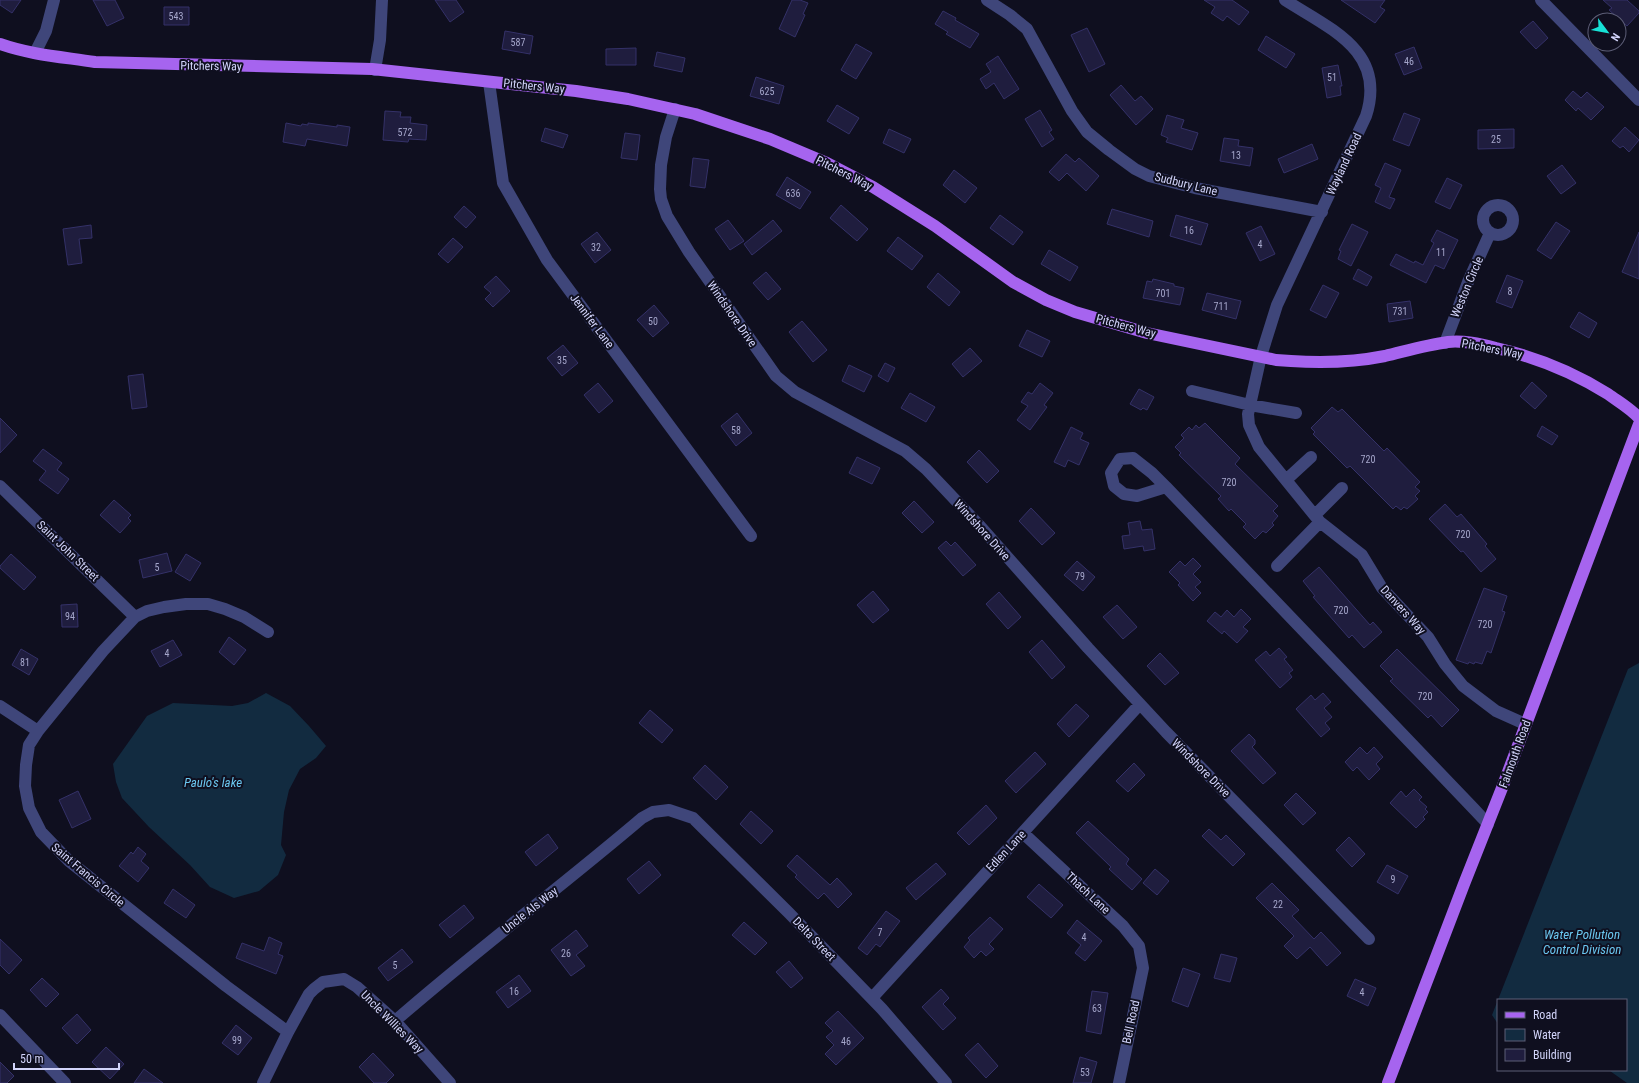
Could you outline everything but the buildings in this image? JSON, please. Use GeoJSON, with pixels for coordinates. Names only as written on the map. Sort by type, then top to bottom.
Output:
{"type":"FeatureCollection","features":[{"type":"Feature","properties":{"kind":"main road","name":"Pitchers Way"},"geometry":{"type":"LineString","coordinates":[[0,44],[35,54],[115,63],[375,70],[628,98],[723,122],[770,139],[848,174],[936,226],[1001,274],[1046,300],[1075,312],[1147,333],[1291,362],[1329,362],[1370,358],[1445,343],[1478,344],[1538,359],[1582,379],[1624,405],[1639,418]]}},
{"type":"Feature","properties":{"kind":"main road","name":"Falmouth Road"},"geometry":{"type":"LineString","coordinates":[[1388,1083],[1488,824],[1639,424]]}},
{"type":"Feature","properties":{"kind":"street"},"geometry":{"type":"LineString","coordinates":[[35,54],[46,31],[54,0]]}},
{"type":"Feature","properties":{"kind":"street"},"geometry":{"type":"LineString","coordinates":[[375,70],[380,40],[382,0]]}},
{"type":"Feature","properties":{"kind":"street","name":"Sudbury Lane"},"geometry":{"type":"LineString","coordinates":[[986,0],[1010,15],[1027,29],[1072,111],[1087,132],[1108,150],[1135,169],[1149,176],[1195,188],[1322,212]]}},
{"type":"Feature","properties":{"kind":"street","name":"Wayland Road"},"geometry":{"type":"LineString","coordinates":[[1261,356],[1277,305],[1366,116],[1371,95],[1370,74],[1365,62],[1353,47],[1335,31],[1285,0]]}},
{"type":"Feature","properties":{"kind":"street"},"geometry":{"type":"LineString","coordinates":[[1541,0],[1639,100]]}},
{"type":"Feature","properties":{"kind":"street","name":"Jennifer Lane"},"geometry":{"type":"LineString","coordinates":[[489,82],[503,183],[546,260],[751,536]]}},
{"type":"Feature","properties":{"kind":"street","name":"Windshore Drive"},"geometry":{"type":"LineString","coordinates":[[675,109],[666,137],[661,166],[661,199],[667,216],[698,265],[776,376],[795,392],[844,420],[888,441],[912,457],[947,490],[1140,704],[1369,939]]}},
{"type":"Feature","properties":{"kind":"street","name":"Weston Circle"},"geometry":{"type":"LineString","coordinates":[[1445,343],[1462,296],[1490,233]]}},
{"type":"Feature","properties":{"kind":"street","name":"Danvers Way"},"geometry":{"type":"LineString","coordinates":[[1261,356],[1248,419],[1252,435],[1259,447],[1317,519],[1362,555],[1382,588],[1428,637],[1445,664],[1463,686],[1496,711],[1525,724]]}},
{"type":"Feature","properties":{"kind":"street"},"geometry":{"type":"LineString","coordinates":[[1192,391],[1250,405],[1296,413]]}},
{"type":"Feature","properties":{"kind":"street"},"geometry":{"type":"LineString","coordinates":[[1286,480],[1311,457]]}},
{"type":"Feature","properties":{"kind":"street","name":"Saint John Street"},"geometry":{"type":"LineString","coordinates":[[0,486],[135,617]]}},
{"type":"Feature","properties":{"kind":"street"},"geometry":{"type":"LineString","coordinates":[[1166,487],[1488,824]]}},
{"type":"Feature","properties":{"kind":"street"},"geometry":{"type":"LineString","coordinates":[[1277,566],[1342,488]]}},
{"type":"Feature","properties":{"kind":"street","name":"Saint Francis Circle"},"geometry":{"type":"LineString","coordinates":[[268,632],[244,617],[208,604],[186,604],[164,607],[147,611],[135,617],[103,651],[38,731],[29,745],[25,786],[29,808],[41,832],[69,862],[226,986],[288,1032]]}},
{"type":"Feature","properties":{"kind":"street","name":"Edlen Lane"},"geometry":{"type":"LineString","coordinates":[[872,998],[1140,704]]}},
{"type":"Feature","properties":{"kind":"street"},"geometry":{"type":"LineString","coordinates":[[0,706],[38,731]]}},
{"type":"Feature","properties":{"kind":"street","name":"Delta Street"},"geometry":{"type":"LineString","coordinates":[[669,810],[694,818],[872,998],[946,1083]]}},
{"type":"Feature","properties":{"kind":"street","name":"Uncle Als Way"},"geometry":{"type":"LineString","coordinates":[[395,1021],[445,977],[586,866],[642,818],[653,812],[669,810]]}},
{"type":"Feature","properties":{"kind":"street","name":"Thach Lane"},"geometry":{"type":"LineString","coordinates":[[1023,833],[1123,926],[1139,946],[1142,960]]}},
{"type":"Feature","properties":{"kind":"street","name":"Bell Road"},"geometry":{"type":"LineString","coordinates":[[1118,1083],[1143,968],[1142,960]]}},
{"type":"Feature","properties":{"kind":"street","name":"Uncle Willies Way"},"geometry":{"type":"LineString","coordinates":[[288,1032],[309,994],[325,981],[344,979],[351,982],[395,1021],[450,1083]]}},
{"type":"Feature","properties":{"kind":"street"},"geometry":{"type":"LineString","coordinates":[[0,1016],[65,1083]]}},
{"type":"Feature","properties":{"kind":"street"},"geometry":{"type":"LineString","coordinates":[[263,1083],[288,1032]]}},
{"type":"Feature","properties":{"kind":"water","name":"Water Pollution Control Division"},"geometry":{"type":"Polygon","coordinates":[[[1639,663],[1639,1083],[1627,1083],[1610,1071],[1627,1071],[1627,999],[1498,999],[1628,669],[1639,663]]]}},
{"type":"Feature","properties":{"kind":"water","name":"Paulo's lake"},"geometry":{"type":"Polygon","coordinates":[[[266,693],[290,706],[326,746],[316,758],[300,769],[289,790],[284,812],[281,845],[286,855],[278,875],[259,891],[234,898],[210,887],[190,865],[149,827],[122,798],[116,782],[113,764],[147,716],[173,703],[232,706],[248,703],[266,693]]]}},
{"type":"Feature","properties":{"kind":"water","name":"Water Pollution Control Division"},"geometry":{"type":"Polygon","coordinates":[[[1497,1002],[1497,1022],[1492,1015],[1497,1002]]]}}]}
